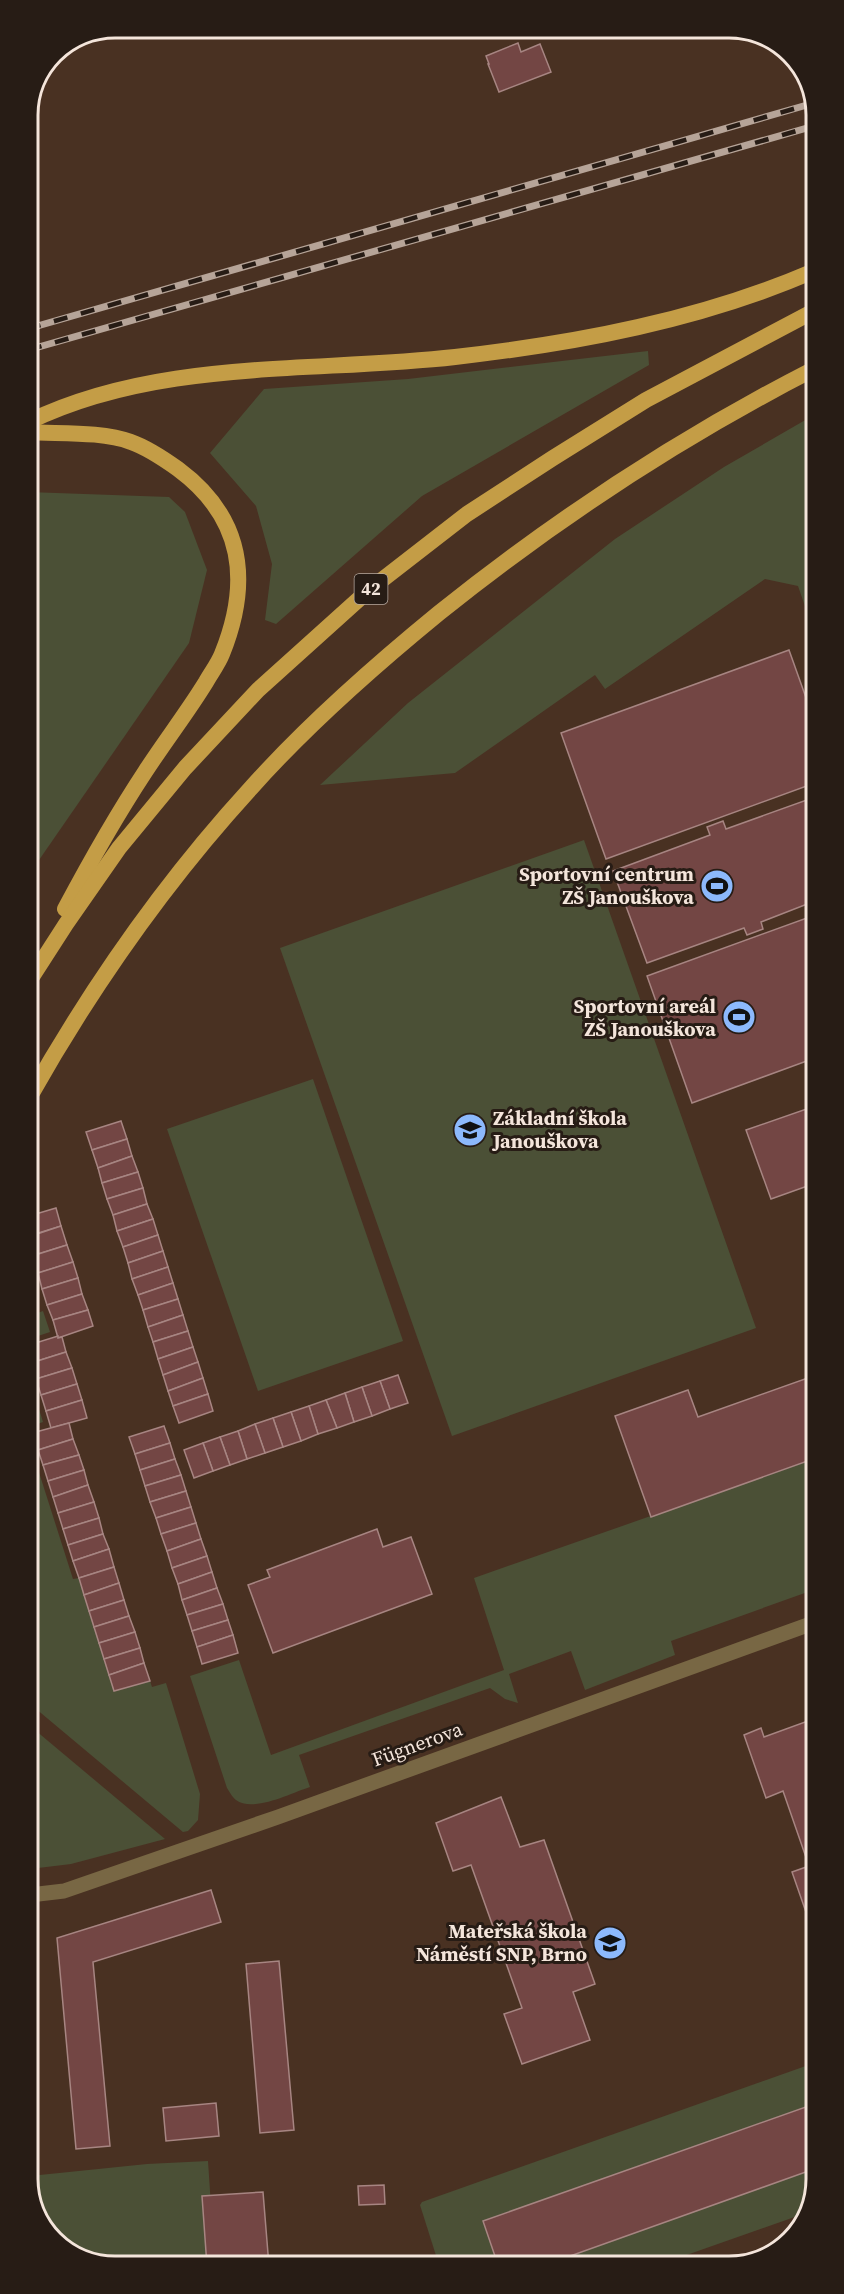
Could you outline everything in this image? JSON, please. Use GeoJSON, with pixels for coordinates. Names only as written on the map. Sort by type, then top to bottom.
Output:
{"type":"FeatureCollection","features":[{"type":"Feature","properties":{"kind":"highway"},"geometry":{"type":"LineString","coordinates":[[38,417],[59,406],[102,394],[161,382],[217,374],[454,357],[610,334],[661,323],[712,308],[806,274]]}},
{"type":"Feature","properties":{"kind":"highway","name":"42"},"geometry":{"type":"LineString","coordinates":[[38,966],[119,848],[185,768],[258,690],[369,590],[467,514],[562,452],[646,400],[806,315]]}},
{"type":"Feature","properties":{"kind":"highway"},"geometry":{"type":"LineString","coordinates":[[38,1082],[117,955],[199,849],[306,729],[396,648],[498,566],[584,506],[681,444],[806,374]]}},
{"type":"Feature","properties":{"kind":"highway","name":"42"},"geometry":{"type":"LineString","coordinates":[[38,433],[103,436],[130,441],[170,463],[191,478],[209,496],[236,549],[239,575],[234,620],[220,657],[194,701],[145,772],[99,845],[38,962]]}},
{"type":"Feature","properties":{"kind":"street","name":"Fügnerova"},"geometry":{"type":"LineString","coordinates":[[38,1893],[64,1891],[806,1626]]}},
{"type":"Feature","properties":{"kind":"green space"},"geometry":{"type":"Polygon","coordinates":[[[648,351],[649,365],[422,496],[276,624],[265,620],[272,564],[256,506],[210,453],[264,389],[408,379],[648,351]]]}},
{"type":"Feature","properties":{"kind":"green space"},"geometry":{"type":"Polygon","coordinates":[[[806,420],[806,609],[798,586],[765,579],[605,689],[595,675],[455,773],[320,785],[408,703],[615,539],[724,467],[806,420]]]}},
{"type":"Feature","properties":{"kind":"green space"},"geometry":{"type":"Polygon","coordinates":[[[38,492],[169,497],[185,512],[207,570],[189,643],[38,862],[38,492]]]}},
{"type":"Feature","properties":{"kind":"green space"},"geometry":{"type":"Polygon","coordinates":[[[584,840],[756,1328],[452,1436],[280,948],[584,840]]]}},
{"type":"Feature","properties":{"kind":"green space"},"geometry":{"type":"Polygon","coordinates":[[[313,1079],[403,1341],[258,1391],[167,1129],[313,1079]]]}},
{"type":"Feature","properties":{"kind":"green space"},"geometry":{"type":"Polygon","coordinates":[[[43,1311],[50,1332],[38,1336],[38,1313],[43,1311]]]}},
{"type":"Feature","properties":{"kind":"green space"},"geometry":{"type":"Polygon","coordinates":[[[38,1406],[43,1422],[38,1424],[38,1406]]]}},
{"type":"Feature","properties":{"kind":"green space"},"geometry":{"type":"Polygon","coordinates":[[[806,1462],[806,1593],[671,1641],[675,1655],[585,1690],[571,1651],[509,1674],[518,1703],[505,1699],[490,1688],[299,1755],[310,1787],[262,1803],[243,1803],[235,1799],[227,1788],[190,1676],[239,1660],[271,1755],[504,1670],[474,1578],[806,1462]]]}},
{"type":"Feature","properties":{"kind":"green space"},"geometry":{"type":"Polygon","coordinates":[[[38,1469],[73,1579],[79,1578],[114,1691],[150,1681],[152,1687],[166,1683],[200,1794],[198,1820],[188,1831],[183,1832],[38,1711],[38,1469]]]}},
{"type":"Feature","properties":{"kind":"green space"},"geometry":{"type":"Polygon","coordinates":[[[38,1733],[165,1839],[71,1864],[38,1868],[38,1733]]]}},
{"type":"Feature","properties":{"kind":"green space"},"geometry":{"type":"Polygon","coordinates":[[[806,2066],[806,2180],[805,2195],[798,2216],[684,2256],[436,2256],[420,2205],[422,2202],[806,2066]]]}},
{"type":"Feature","properties":{"kind":"green space"},"geometry":{"type":"Polygon","coordinates":[[[208,2161],[214,2256],[94,2254],[72,2244],[64,2237],[43,2209],[38,2190],[38,2175],[147,2164],[208,2161]]]}},
{"type":"Feature","properties":{"kind":"building"},"geometry":{"type":"Polygon","coordinates":[[[518,43],[521,52],[540,44],[551,72],[499,92],[486,56],[518,43]]]}},
{"type":"Feature","properties":{"kind":"building"},"geometry":{"type":"Polygon","coordinates":[[[789,650],[806,698],[806,786],[606,859],[561,733],[789,650]]]}},
{"type":"Feature","properties":{"kind":"building","name":"Sportovní centrum ZŠ Janouškova"},"geometry":{"type":"Polygon","coordinates":[[[806,800],[806,904],[761,922],[763,929],[747,935],[744,928],[647,963],[613,871],[710,835],[707,827],[723,821],[726,829],[806,800]]]}},
{"type":"Feature","properties":{"kind":"building","name":"Sportovní areál ZŠ Janouškova"},"geometry":{"type":"Polygon","coordinates":[[[806,918],[806,1061],[692,1103],[647,976],[806,918]]]}},
{"type":"Feature","properties":{"kind":"building"},"geometry":{"type":"Polygon","coordinates":[[[806,1109],[806,1187],[771,1199],[746,1130],[806,1109]]]}},
{"type":"Feature","properties":{"kind":"building"},"geometry":{"type":"Polygon","coordinates":[[[121,1121],[127,1139],[92,1150],[86,1132],[121,1121]]]}},
{"type":"Feature","properties":{"kind":"building"},"geometry":{"type":"Polygon","coordinates":[[[127,1139],[132,1156],[98,1168],[92,1150],[127,1139]]]}},
{"type":"Feature","properties":{"kind":"building"},"geometry":{"type":"Polygon","coordinates":[[[132,1156],[138,1172],[102,1183],[98,1168],[132,1156]]]}},
{"type":"Feature","properties":{"kind":"building"},"geometry":{"type":"Polygon","coordinates":[[[138,1172],[143,1188],[107,1199],[102,1183],[138,1172]]]}},
{"type":"Feature","properties":{"kind":"building"},"geometry":{"type":"Polygon","coordinates":[[[143,1188],[147,1204],[113,1215],[107,1199],[143,1188]]]}},
{"type":"Feature","properties":{"kind":"building"},"geometry":{"type":"Polygon","coordinates":[[[147,1204],[153,1219],[117,1231],[113,1215],[147,1204]]]}},
{"type":"Feature","properties":{"kind":"building"},"geometry":{"type":"Polygon","coordinates":[[[56,1208],[61,1226],[38,1233],[38,1213],[56,1208]]]}},
{"type":"Feature","properties":{"kind":"building"},"geometry":{"type":"Polygon","coordinates":[[[153,1219],[158,1235],[123,1247],[117,1231],[153,1219]]]}},
{"type":"Feature","properties":{"kind":"building"},"geometry":{"type":"Polygon","coordinates":[[[61,1226],[67,1245],[38,1254],[38,1234],[61,1226]]]}},
{"type":"Feature","properties":{"kind":"building"},"geometry":{"type":"Polygon","coordinates":[[[158,1235],[163,1251],[128,1263],[123,1247],[158,1235]]]}},
{"type":"Feature","properties":{"kind":"building"},"geometry":{"type":"Polygon","coordinates":[[[67,1245],[73,1262],[38,1273],[38,1254],[67,1245]]]}},
{"type":"Feature","properties":{"kind":"building"},"geometry":{"type":"Polygon","coordinates":[[[163,1251],[168,1267],[132,1279],[128,1263],[163,1251]]]}},
{"type":"Feature","properties":{"kind":"building"},"geometry":{"type":"Polygon","coordinates":[[[73,1262],[78,1278],[42,1289],[38,1273],[73,1262]]]}},
{"type":"Feature","properties":{"kind":"building"},"geometry":{"type":"Polygon","coordinates":[[[168,1267],[173,1283],[138,1295],[132,1279],[168,1267]]]}},
{"type":"Feature","properties":{"kind":"building"},"geometry":{"type":"Polygon","coordinates":[[[78,1278],[82,1294],[47,1305],[42,1289],[78,1278]]]}},
{"type":"Feature","properties":{"kind":"building"},"geometry":{"type":"Polygon","coordinates":[[[173,1283],[178,1299],[143,1310],[138,1295],[173,1283]]]}},
{"type":"Feature","properties":{"kind":"building"},"geometry":{"type":"Polygon","coordinates":[[[82,1294],[88,1310],[53,1320],[47,1305],[82,1294]]]}},
{"type":"Feature","properties":{"kind":"building"},"geometry":{"type":"Polygon","coordinates":[[[178,1299],[183,1315],[148,1327],[143,1310],[178,1299]]]}},
{"type":"Feature","properties":{"kind":"building"},"geometry":{"type":"Polygon","coordinates":[[[88,1310],[93,1326],[58,1338],[53,1320],[88,1310]]]}},
{"type":"Feature","properties":{"kind":"building"},"geometry":{"type":"Polygon","coordinates":[[[183,1315],[188,1331],[153,1342],[148,1327],[183,1315]]]}},
{"type":"Feature","properties":{"kind":"building"},"geometry":{"type":"Polygon","coordinates":[[[188,1331],[193,1347],[158,1359],[153,1342],[188,1331]]]}},
{"type":"Feature","properties":{"kind":"building"},"geometry":{"type":"Polygon","coordinates":[[[58,1336],[58,1338],[62,1337],[66,1352],[38,1361],[38,1342],[58,1336]]]}},
{"type":"Feature","properties":{"kind":"building"},"geometry":{"type":"Polygon","coordinates":[[[193,1347],[198,1362],[163,1375],[158,1359],[193,1347]]]}},
{"type":"Feature","properties":{"kind":"building"},"geometry":{"type":"Polygon","coordinates":[[[66,1352],[72,1368],[38,1378],[38,1361],[66,1352]]]}},
{"type":"Feature","properties":{"kind":"building"},"geometry":{"type":"Polygon","coordinates":[[[198,1362],[203,1378],[168,1391],[163,1375],[198,1362]]]}},
{"type":"Feature","properties":{"kind":"building"},"geometry":{"type":"Polygon","coordinates":[[[72,1368],[77,1384],[41,1395],[38,1378],[72,1368]]]}},
{"type":"Feature","properties":{"kind":"building"},"geometry":{"type":"Polygon","coordinates":[[[398,1375],[408,1403],[390,1409],[380,1381],[398,1375]]]}},
{"type":"Feature","properties":{"kind":"building"},"geometry":{"type":"Polygon","coordinates":[[[203,1378],[208,1394],[173,1406],[168,1391],[203,1378]]]}},
{"type":"Feature","properties":{"kind":"building"},"geometry":{"type":"Polygon","coordinates":[[[806,1379],[806,1462],[651,1517],[615,1416],[688,1390],[698,1417],[806,1379]]]}},
{"type":"Feature","properties":{"kind":"building"},"geometry":{"type":"Polygon","coordinates":[[[380,1381],[390,1409],[372,1416],[362,1387],[380,1381]]]}},
{"type":"Feature","properties":{"kind":"building"},"geometry":{"type":"Polygon","coordinates":[[[77,1384],[82,1400],[46,1411],[41,1395],[77,1384]]]}},
{"type":"Feature","properties":{"kind":"building"},"geometry":{"type":"Polygon","coordinates":[[[362,1387],[372,1416],[354,1422],[345,1393],[362,1387]]]}},
{"type":"Feature","properties":{"kind":"building"},"geometry":{"type":"Polygon","coordinates":[[[345,1393],[354,1422],[337,1428],[326,1400],[345,1393]]]}},
{"type":"Feature","properties":{"kind":"building"},"geometry":{"type":"Polygon","coordinates":[[[208,1394],[213,1411],[179,1423],[173,1406],[208,1394]]]}},
{"type":"Feature","properties":{"kind":"building"},"geometry":{"type":"Polygon","coordinates":[[[82,1400],[87,1418],[51,1428],[46,1411],[82,1400]]]}},
{"type":"Feature","properties":{"kind":"building"},"geometry":{"type":"Polygon","coordinates":[[[326,1400],[337,1428],[318,1434],[309,1406],[326,1400]]]}},
{"type":"Feature","properties":{"kind":"building"},"geometry":{"type":"Polygon","coordinates":[[[309,1406],[318,1434],[301,1441],[291,1412],[309,1406]]]}},
{"type":"Feature","properties":{"kind":"building"},"geometry":{"type":"Polygon","coordinates":[[[291,1412],[301,1441],[283,1447],[273,1418],[291,1412]]]}},
{"type":"Feature","properties":{"kind":"building"},"geometry":{"type":"Polygon","coordinates":[[[273,1418],[283,1447],[265,1453],[255,1424],[273,1418]]]}},
{"type":"Feature","properties":{"kind":"building"},"geometry":{"type":"Polygon","coordinates":[[[69,1423],[73,1439],[38,1450],[38,1431],[69,1423]]]}},
{"type":"Feature","properties":{"kind":"building"},"geometry":{"type":"Polygon","coordinates":[[[255,1424],[265,1453],[247,1459],[238,1431],[255,1424]]]}},
{"type":"Feature","properties":{"kind":"building"},"geometry":{"type":"Polygon","coordinates":[[[164,1426],[170,1443],[135,1454],[129,1437],[164,1426]]]}},
{"type":"Feature","properties":{"kind":"building"},"geometry":{"type":"Polygon","coordinates":[[[238,1431],[247,1459],[230,1465],[220,1437],[238,1431]]]}},
{"type":"Feature","properties":{"kind":"building"},"geometry":{"type":"Polygon","coordinates":[[[220,1437],[230,1465],[213,1471],[203,1443],[220,1437]]]}},
{"type":"Feature","properties":{"kind":"building"},"geometry":{"type":"Polygon","coordinates":[[[73,1439],[79,1455],[43,1465],[38,1450],[73,1439]]]}},
{"type":"Feature","properties":{"kind":"building"},"geometry":{"type":"Polygon","coordinates":[[[170,1443],[175,1459],[140,1470],[135,1454],[170,1443]]]}},
{"type":"Feature","properties":{"kind":"building"},"geometry":{"type":"Polygon","coordinates":[[[203,1443],[213,1471],[194,1478],[184,1450],[203,1443]]]}},
{"type":"Feature","properties":{"kind":"building"},"geometry":{"type":"Polygon","coordinates":[[[79,1455],[84,1470],[48,1481],[43,1465],[79,1455]]]}},
{"type":"Feature","properties":{"kind":"building"},"geometry":{"type":"Polygon","coordinates":[[[175,1459],[181,1475],[145,1486],[140,1470],[175,1459]]]}},
{"type":"Feature","properties":{"kind":"building"},"geometry":{"type":"Polygon","coordinates":[[[84,1470],[88,1485],[53,1497],[48,1481],[84,1470]]]}},
{"type":"Feature","properties":{"kind":"building"},"geometry":{"type":"Polygon","coordinates":[[[181,1475],[186,1491],[150,1502],[145,1486],[181,1475]]]}},
{"type":"Feature","properties":{"kind":"building"},"geometry":{"type":"Polygon","coordinates":[[[88,1485],[94,1502],[58,1513],[53,1497],[88,1485]]]}},
{"type":"Feature","properties":{"kind":"building"},"geometry":{"type":"Polygon","coordinates":[[[186,1491],[191,1507],[156,1518],[150,1502],[186,1491]]]}},
{"type":"Feature","properties":{"kind":"building"},"geometry":{"type":"Polygon","coordinates":[[[94,1502],[99,1518],[63,1529],[58,1513],[94,1502]]]}},
{"type":"Feature","properties":{"kind":"building"},"geometry":{"type":"Polygon","coordinates":[[[191,1507],[196,1523],[161,1534],[156,1518],[191,1507]]]}},
{"type":"Feature","properties":{"kind":"building"},"geometry":{"type":"Polygon","coordinates":[[[99,1518],[103,1534],[68,1545],[63,1529],[99,1518]]]}},
{"type":"Feature","properties":{"kind":"building"},"geometry":{"type":"Polygon","coordinates":[[[196,1523],[201,1539],[167,1551],[161,1534],[196,1523]]]}},
{"type":"Feature","properties":{"kind":"building"},"geometry":{"type":"Polygon","coordinates":[[[377,1529],[383,1547],[411,1537],[432,1594],[273,1653],[248,1585],[270,1577],[267,1570],[377,1529]]]}},
{"type":"Feature","properties":{"kind":"building"},"geometry":{"type":"Polygon","coordinates":[[[103,1534],[109,1549],[73,1561],[68,1545],[103,1534]]]}},
{"type":"Feature","properties":{"kind":"building"},"geometry":{"type":"Polygon","coordinates":[[[201,1539],[207,1556],[172,1568],[167,1551],[201,1539]]]}},
{"type":"Feature","properties":{"kind":"building"},"geometry":{"type":"Polygon","coordinates":[[[109,1549],[114,1567],[79,1578],[73,1561],[109,1549]]]}},
{"type":"Feature","properties":{"kind":"building"},"geometry":{"type":"Polygon","coordinates":[[[207,1556],[212,1572],[178,1584],[172,1568],[207,1556]]]}},
{"type":"Feature","properties":{"kind":"building"},"geometry":{"type":"Polygon","coordinates":[[[114,1567],[119,1583],[84,1595],[79,1578],[114,1567]]]}},
{"type":"Feature","properties":{"kind":"building"},"geometry":{"type":"Polygon","coordinates":[[[212,1572],[217,1588],[182,1600],[178,1584],[212,1572]]]}},
{"type":"Feature","properties":{"kind":"building"},"geometry":{"type":"Polygon","coordinates":[[[119,1583],[124,1600],[89,1611],[84,1595],[119,1583]]]}},
{"type":"Feature","properties":{"kind":"building"},"geometry":{"type":"Polygon","coordinates":[[[217,1588],[223,1604],[187,1615],[182,1600],[217,1588]]]}},
{"type":"Feature","properties":{"kind":"building"},"geometry":{"type":"Polygon","coordinates":[[[124,1600],[129,1616],[94,1627],[89,1611],[124,1600]]]}},
{"type":"Feature","properties":{"kind":"building"},"geometry":{"type":"Polygon","coordinates":[[[223,1604],[228,1620],[192,1631],[187,1615],[223,1604]]]}},
{"type":"Feature","properties":{"kind":"building"},"geometry":{"type":"Polygon","coordinates":[[[129,1616],[135,1632],[99,1643],[94,1627],[129,1616]]]}},
{"type":"Feature","properties":{"kind":"building"},"geometry":{"type":"Polygon","coordinates":[[[228,1620],[233,1635],[197,1647],[192,1631],[228,1620]]]}},
{"type":"Feature","properties":{"kind":"building"},"geometry":{"type":"Polygon","coordinates":[[[135,1632],[140,1648],[104,1659],[99,1643],[135,1632]]]}},
{"type":"Feature","properties":{"kind":"building"},"geometry":{"type":"Polygon","coordinates":[[[233,1635],[238,1653],[202,1664],[197,1647],[233,1635]]]}},
{"type":"Feature","properties":{"kind":"building"},"geometry":{"type":"Polygon","coordinates":[[[140,1648],[144,1663],[109,1675],[104,1659],[140,1648]]]}},
{"type":"Feature","properties":{"kind":"building"},"geometry":{"type":"Polygon","coordinates":[[[144,1663],[150,1681],[114,1691],[109,1675],[144,1663]]]}},
{"type":"Feature","properties":{"kind":"building"},"geometry":{"type":"Polygon","coordinates":[[[806,1722],[806,1857],[783,1791],[766,1798],[744,1735],[761,1728],[764,1737],[806,1722]]]}},
{"type":"Feature","properties":{"kind":"building"},"geometry":{"type":"Polygon","coordinates":[[[501,1797],[520,1847],[544,1840],[595,1984],[573,1992],[590,2040],[522,2064],[504,2014],[522,2008],[471,1865],[453,1871],[436,1823],[501,1797]]]}},
{"type":"Feature","properties":{"kind":"building"},"geometry":{"type":"Polygon","coordinates":[[[806,1867],[806,1912],[792,1872],[806,1867]]]}},
{"type":"Feature","properties":{"kind":"building"},"geometry":{"type":"Polygon","coordinates":[[[211,1890],[221,1922],[93,1962],[110,2146],[76,2149],[57,1938],[211,1890]]]}},
{"type":"Feature","properties":{"kind":"building"},"geometry":{"type":"Polygon","coordinates":[[[279,1961],[294,2130],[260,2133],[246,1964],[279,1961]]]}},
{"type":"Feature","properties":{"kind":"building"},"geometry":{"type":"Polygon","coordinates":[[[216,2103],[219,2136],[166,2141],[163,2108],[216,2103]]]}},
{"type":"Feature","properties":{"kind":"building"},"geometry":{"type":"Polygon","coordinates":[[[806,2107],[806,2172],[570,2256],[495,2256],[483,2221],[806,2107]]]}},
{"type":"Feature","properties":{"kind":"building"},"geometry":{"type":"Polygon","coordinates":[[[384,2185],[385,2204],[359,2205],[358,2186],[384,2185]]]}},
{"type":"Feature","properties":{"kind":"building"},"geometry":{"type":"Polygon","coordinates":[[[263,2192],[268,2256],[206,2256],[202,2196],[263,2192]]]}},
{"type":"Feature","properties":{"kind":"railway"},"geometry":{"type":"LineString","coordinates":[[38,326],[806,105]]}},
{"type":"Feature","properties":{"kind":"railway"},"geometry":{"type":"LineString","coordinates":[[38,347],[806,128]]}},
{"type":"Feature","properties":{"kind":"place","name":"Sportovní centrum ZŠ Janouškova"},"geometry":{"type":"Point","coordinates":[717,886]}},
{"type":"Feature","properties":{"kind":"place","name":"Sportovní areál ZŠ Janouškova"},"geometry":{"type":"Point","coordinates":[739,1017]}},
{"type":"Feature","properties":{"kind":"place","name":"Základní škola Janouškova"},"geometry":{"type":"Point","coordinates":[470,1130]}},
{"type":"Feature","properties":{"kind":"place","name":"Mateřská škola Náměstí SNP, Brno"},"geometry":{"type":"Point","coordinates":[610,1943]}}]}
